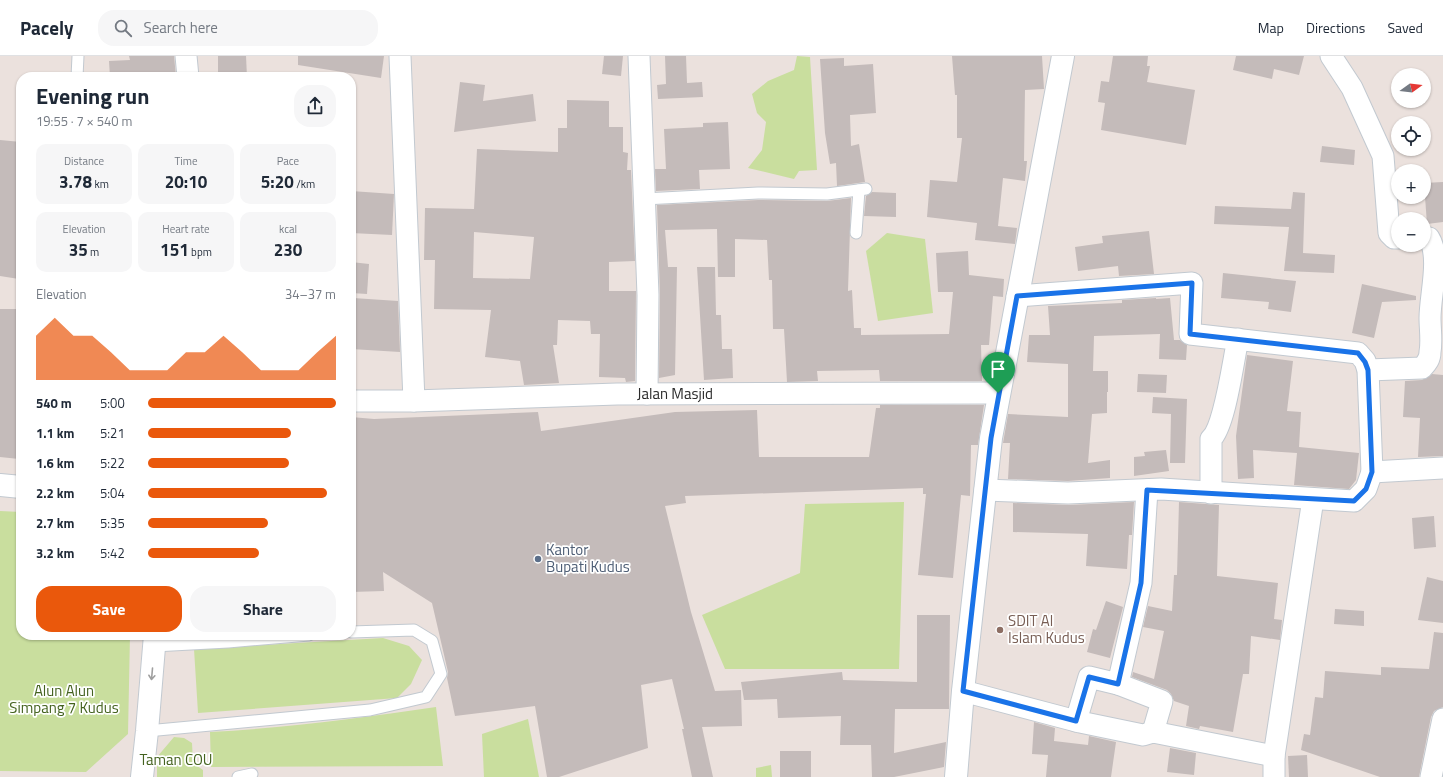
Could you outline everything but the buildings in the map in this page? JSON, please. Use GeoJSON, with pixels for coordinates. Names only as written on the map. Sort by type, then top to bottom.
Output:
{"type":"FeatureCollection","features":[{"type":"Feature","properties":{"kind":"street"},"geometry":{"type":"LineString","coordinates":[[186,56],[188,72]]}},
{"type":"Feature","properties":{"kind":"street"},"geometry":{"type":"LineString","coordinates":[[400,56],[414,401]]}},
{"type":"Feature","properties":{"kind":"street"},"geometry":{"type":"LineString","coordinates":[[639,56],[648,295],[647,394]]}},
{"type":"Feature","properties":{"kind":"street"},"geometry":{"type":"LineString","coordinates":[[956,777],[963,691],[984,490],[998,393],[1063,56]]}},
{"type":"Feature","properties":{"kind":"street"},"geometry":{"type":"LineString","coordinates":[[1331,56],[1352,88],[1383,156],[1389,233],[1391,235]]}},
{"type":"Feature","properties":{"kind":"street"},"geometry":{"type":"LineString","coordinates":[[1368,370],[1422,368],[1428,362],[1430,352],[1430,307],[1434,262],[1433,245],[1431,242]]}},
{"type":"Feature","properties":{"kind":"street"},"geometry":{"type":"LineString","coordinates":[[984,490],[1068,493],[1147,490],[1354,501],[1366,489],[1372,472],[1368,370],[1365,362],[1358,353],[1190,334],[1192,283],[1017,296]]}},
{"type":"Feature","properties":{"kind":"street"},"geometry":{"type":"LineString","coordinates":[[1211,493],[1211,439],[1217,434],[1224,409],[1238,339]]}},
{"type":"Feature","properties":{"kind":"street","name":"Jalan Masjid"},"geometry":{"type":"LineString","coordinates":[[356,401],[414,401],[647,394],[998,393]]}},
{"type":"Feature","properties":{"kind":"street"},"geometry":{"type":"LineString","coordinates":[[1372,472],[1443,468]]}},
{"type":"Feature","properties":{"kind":"street"},"geometry":{"type":"LineString","coordinates":[[0,485],[16,487]]}},
{"type":"Feature","properties":{"kind":"street"},"geometry":{"type":"LineString","coordinates":[[1118,684],[1141,583],[1147,490]]}},
{"type":"Feature","properties":{"kind":"street"},"geometry":{"type":"LineString","coordinates":[[1274,777],[1274,756],[1313,499]]}},
{"type":"Feature","properties":{"kind":"street"},"geometry":{"type":"LineString","coordinates":[[142,777],[148,726],[154,640]]}},
{"type":"Feature","properties":{"kind":"street"},"geometry":{"type":"LineString","coordinates":[[1076,721],[1089,677],[1118,684],[1162,701],[1153,732]]}},
{"type":"Feature","properties":{"kind":"street"},"geometry":{"type":"LineString","coordinates":[[963,691],[1076,721],[1143,735],[1153,732],[1274,756]]}},
{"type":"Feature","properties":{"kind":"street"},"geometry":{"type":"LineString","coordinates":[[1431,777],[1443,719]]}},
{"type":"Feature","properties":{"kind":"lane"},"geometry":{"type":"LineString","coordinates":[[77,72],[78,56]]}},
{"type":"Feature","properties":{"kind":"lane"},"geometry":{"type":"LineString","coordinates":[[644,199],[758,193],[827,194],[863,190],[856,233]]}},
{"type":"Feature","properties":{"kind":"lane"},"geometry":{"type":"LineString","coordinates":[[148,726],[370,710],[426,697],[441,674],[432,641],[414,630],[356,632]]}},
{"type":"Feature","properties":{"kind":"lane"},"geometry":{"type":"LineString","coordinates":[[154,640],[228,642],[251,640]]}},
{"type":"Feature","properties":{"kind":"lane"},"geometry":{"type":"LineString","coordinates":[[238,777],[252,774]]}},
{"type":"Feature","properties":{"kind":"green space"},"geometry":{"type":"Polygon","coordinates":[[[797,56],[810,57],[817,170],[799,171],[794,179],[748,168],[762,150],[766,122],[757,113],[752,94],[768,81],[794,70],[797,56]]]}},
{"type":"Feature","properties":{"kind":"green space"},"geometry":{"type":"Polygon","coordinates":[[[887,233],[925,239],[933,313],[878,321],[866,251],[887,233]]]}},
{"type":"Feature","properties":{"kind":"green space"},"geometry":{"type":"Polygon","coordinates":[[[904,502],[899,669],[725,669],[702,615],[800,573],[805,504],[904,502]]]}},
{"type":"Feature","properties":{"kind":"green space","name":"Alun Alun Simpang 7 Kudus"},"geometry":{"type":"Polygon","coordinates":[[[0,511],[16,512],[16,640],[130,640],[128,734],[86,772],[0,771],[0,511]]]}},
{"type":"Feature","properties":{"kind":"green space"},"geometry":{"type":"Polygon","coordinates":[[[383,638],[409,646],[422,660],[411,684],[397,698],[198,713],[194,649],[383,638]]]}},
{"type":"Feature","properties":{"kind":"green space"},"geometry":{"type":"Polygon","coordinates":[[[436,707],[443,766],[211,767],[210,732],[323,722],[436,707]]]}},
{"type":"Feature","properties":{"kind":"green space"},"geometry":{"type":"Polygon","coordinates":[[[528,719],[539,777],[484,777],[482,734],[528,719]]]}},
{"type":"Feature","properties":{"kind":"green space","name":"Taman COU"},"geometry":{"type":"Polygon","coordinates":[[[174,737],[184,738],[192,743],[193,763],[203,770],[203,777],[157,777],[157,757],[174,737]]]}},
{"type":"Feature","properties":{"kind":"green space"},"geometry":{"type":"Polygon","coordinates":[[[771,765],[772,777],[756,777],[756,768],[771,765]]]}},
{"type":"Feature","properties":{"kind":"place","name":"Kantor Bupati Kudus"},"geometry":{"type":"Point","coordinates":[538,559]}},
{"type":"Feature","properties":{"kind":"place","name":"SDIT Al Islam Kudus"},"geometry":{"type":"Point","coordinates":[1000,630]}},
{"type":"Feature","properties":{"kind":"route"},"geometry":{"type":"LineString","coordinates":[[1192,283],[1190,334],[1358,353],[1365,362],[1368,370],[1372,472],[1366,489],[1354,501],[1161,489],[1147,490],[1141,583],[1118,684],[1089,677],[1076,721],[963,691],[984,490],[998,393],[1017,296],[1192,283]]}}]}
